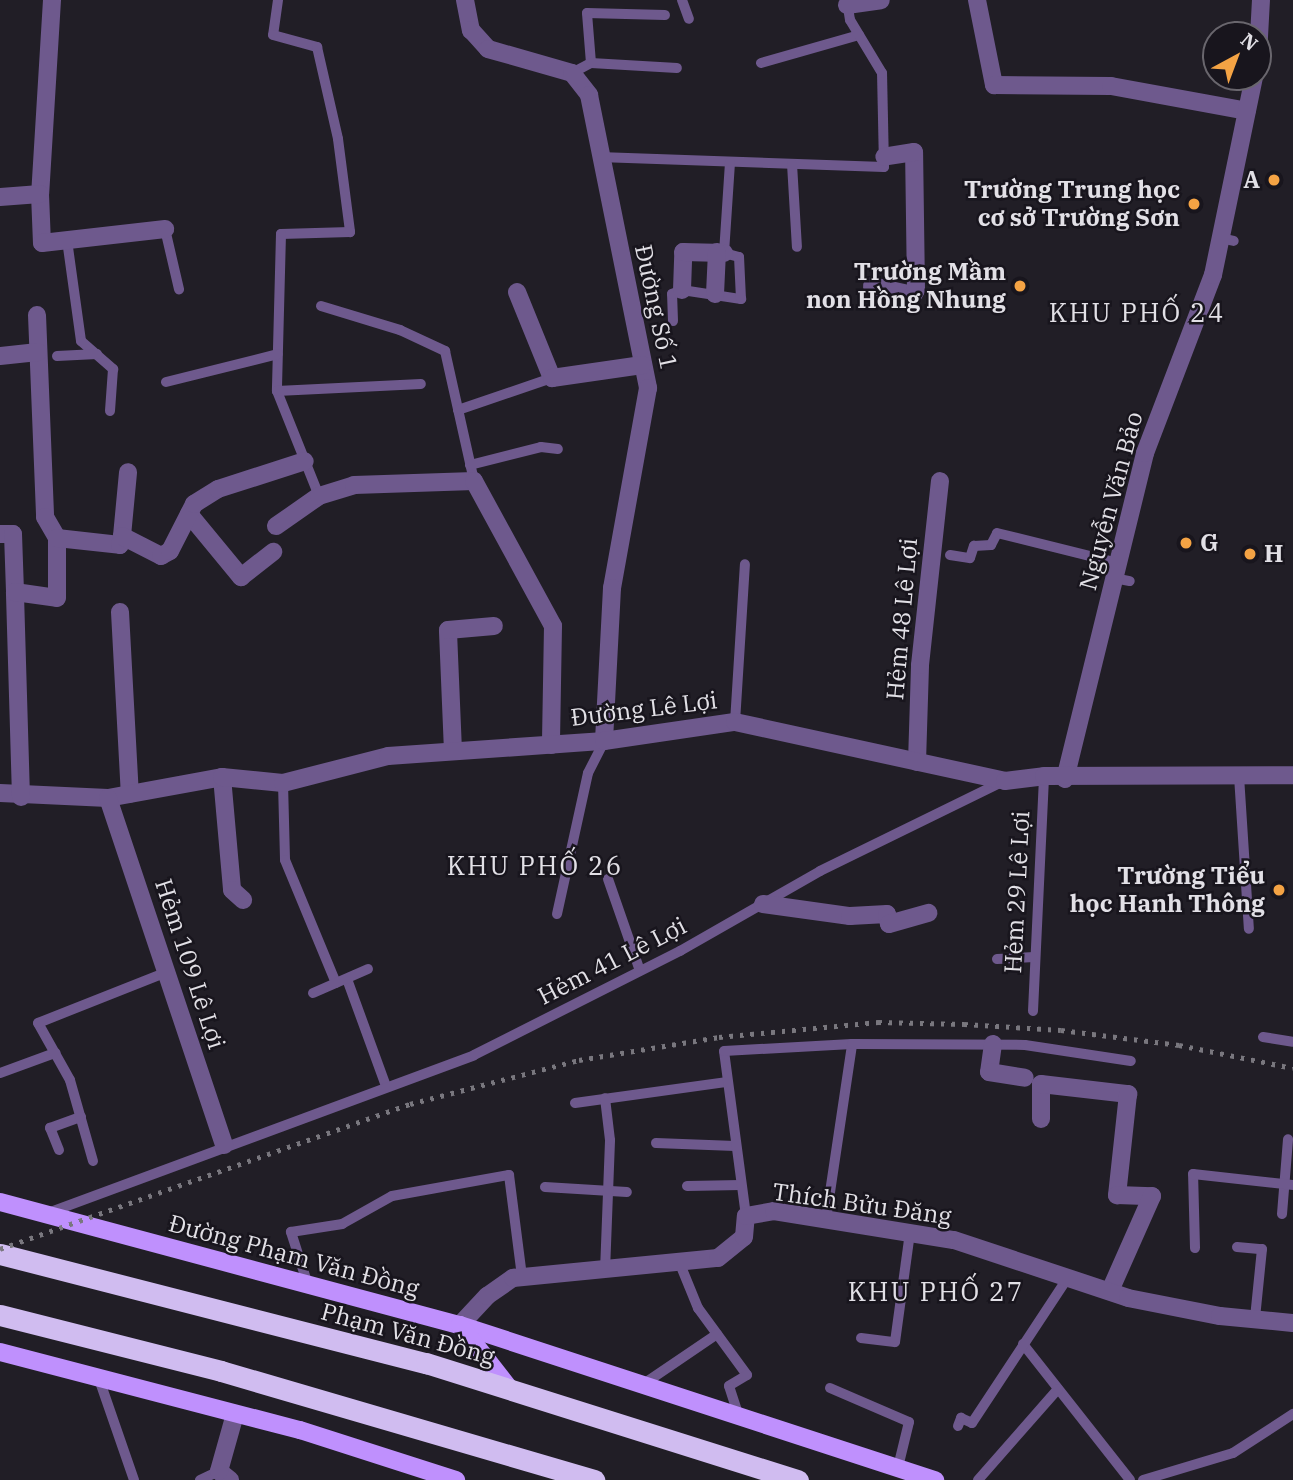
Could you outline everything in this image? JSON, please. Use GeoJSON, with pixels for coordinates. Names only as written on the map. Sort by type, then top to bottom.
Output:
{"type":"FeatureCollection","features":[{"type":"Feature","properties":{"kind":"highway","name":"Phạm Văn Đồng"},"geometry":{"type":"LineString","coordinates":[[0,1254],[426,1363],[798,1480]]}},
{"type":"Feature","properties":{"kind":"highway"},"geometry":{"type":"LineString","coordinates":[[0,1315],[221,1371],[594,1480]]}},
{"type":"Feature","properties":{"kind":"main road"},"geometry":{"type":"LineString","coordinates":[[0,1202],[48,1213]]}},
{"type":"Feature","properties":{"kind":"main road","name":"Đường Phạm Văn Đồng"},"geometry":{"type":"LineString","coordinates":[[48,1213],[116,1234],[460,1325]]}},
{"type":"Feature","properties":{"kind":"main road"},"geometry":{"type":"LineString","coordinates":[[460,1325],[509,1388]]}},
{"type":"Feature","properties":{"kind":"main road","name":"Phạm Văn Đồng"},"geometry":{"type":"LineString","coordinates":[[460,1325],[738,1413],[934,1480]]}},
{"type":"Feature","properties":{"kind":"main road"},"geometry":{"type":"LineString","coordinates":[[0,1352],[235,1413],[456,1480]]}},
{"type":"Feature","properties":{"kind":"street"},"geometry":{"type":"LineString","coordinates":[[52,0],[40,194],[42,243],[165,229]]}},
{"type":"Feature","properties":{"kind":"street"},"geometry":{"type":"LineString","coordinates":[[465,0],[471,30],[488,49],[572,73]]}},
{"type":"Feature","properties":{"kind":"street"},"geometry":{"type":"LineString","coordinates":[[847,3],[881,0]]}},
{"type":"Feature","properties":{"kind":"street"},"geometry":{"type":"LineString","coordinates":[[977,0],[994,85],[1111,86],[1247,111]]}},
{"type":"Feature","properties":{"kind":"street"},"geometry":{"type":"LineString","coordinates":[[1260,21],[1261,0]]}},
{"type":"Feature","properties":{"kind":"street","name":"Đường Số 1"},"geometry":{"type":"LineString","coordinates":[[572,73],[589,95],[599,157],[648,388],[612,588],[604,741]]}},
{"type":"Feature","properties":{"kind":"street","name":"Nguyễn Văn Bảo"},"geometry":{"type":"LineString","coordinates":[[1065,779],[1120,574],[1145,453],[1227,240],[1251,91]]}},
{"type":"Feature","properties":{"kind":"street"},"geometry":{"type":"LineString","coordinates":[[872,286],[913,295],[916,289],[914,152],[884,157]]}},
{"type":"Feature","properties":{"kind":"street"},"geometry":{"type":"LineString","coordinates":[[0,197],[40,194]]}},
{"type":"Feature","properties":{"kind":"street"},"geometry":{"type":"LineString","coordinates":[[682,290],[684,252],[720,253],[715,294]]}},
{"type":"Feature","properties":{"kind":"street"},"geometry":{"type":"LineString","coordinates":[[517,292],[552,378],[642,365]]}},
{"type":"Feature","properties":{"kind":"street"},"geometry":{"type":"LineString","coordinates":[[15,592],[57,598],[57,538],[45,517],[37,315]]}},
{"type":"Feature","properties":{"kind":"street"},"geometry":{"type":"LineString","coordinates":[[0,356],[38,352]]}},
{"type":"Feature","properties":{"kind":"street"},"geometry":{"type":"LineString","coordinates":[[122,536],[161,556],[170,551],[194,504],[218,489],[305,461]]}},
{"type":"Feature","properties":{"kind":"street"},"geometry":{"type":"LineString","coordinates":[[57,538],[120,545],[128,472]]}},
{"type":"Feature","properties":{"kind":"street"},"geometry":{"type":"LineString","coordinates":[[276,526],[319,496],[354,485],[472,473],[553,626],[551,745]]}},
{"type":"Feature","properties":{"kind":"street","name":"Hẻm 48 Lê Lợi"},"geometry":{"type":"LineString","coordinates":[[917,762],[920,665],[940,481]]}},
{"type":"Feature","properties":{"kind":"street"},"geometry":{"type":"LineString","coordinates":[[189,514],[241,577],[273,552]]}},
{"type":"Feature","properties":{"kind":"street"},"geometry":{"type":"LineString","coordinates":[[0,534],[13,534],[22,797]]}},
{"type":"Feature","properties":{"kind":"street"},"geometry":{"type":"LineString","coordinates":[[120,612],[130,794]]}},
{"type":"Feature","properties":{"kind":"street"},"geometry":{"type":"LineString","coordinates":[[453,751],[448,630],[494,626]]}},
{"type":"Feature","properties":{"kind":"street","name":"Đường Lê Lợi"},"geometry":{"type":"LineString","coordinates":[[0,793],[22,797],[108,798],[222,777],[283,783],[387,756],[604,741],[735,722],[1005,781],[1044,776],[1065,779],[1293,775]]}},
{"type":"Feature","properties":{"kind":"street"},"geometry":{"type":"LineString","coordinates":[[222,777],[232,890],[243,900]]}},
{"type":"Feature","properties":{"kind":"street","name":"Hẻm 109 Lê Lợi"},"geometry":{"type":"LineString","coordinates":[[108,798],[224,1145]]}},
{"type":"Feature","properties":{"kind":"street"},"geometry":{"type":"LineString","coordinates":[[763,904],[850,916],[887,914],[889,924],[928,913]]}},
{"type":"Feature","properties":{"kind":"street"},"geometry":{"type":"LineString","coordinates":[[993,1044],[989,1072],[1025,1078]]}},
{"type":"Feature","properties":{"kind":"street"},"geometry":{"type":"LineString","coordinates":[[1041,1119],[1041,1084],[1128,1094],[1116,1195],[1152,1196],[1110,1291]]}},
{"type":"Feature","properties":{"kind":"street","name":"Thích Bửu Đăng"},"geometry":{"type":"LineString","coordinates":[[460,1325],[502,1283],[522,1277],[680,1264],[718,1258],[744,1237],[746,1216],[774,1211],[954,1240],[1110,1291],[1220,1316],[1293,1323]]}},
{"type":"Feature","properties":{"kind":"street"},"geometry":{"type":"LineString","coordinates":[[225,1475],[235,1413]]}},
{"type":"Feature","properties":{"kind":"lane"},"geometry":{"type":"LineString","coordinates":[[278,0],[273,35],[317,47],[338,139],[350,232],[281,234],[277,391],[319,496]]}},
{"type":"Feature","properties":{"kind":"lane"},"geometry":{"type":"LineString","coordinates":[[682,0],[689,19]]}},
{"type":"Feature","properties":{"kind":"lane"},"geometry":{"type":"LineString","coordinates":[[599,157],[884,167],[882,73],[859,35],[847,3]]}},
{"type":"Feature","properties":{"kind":"lane"},"geometry":{"type":"LineString","coordinates":[[591,63],[587,13],[665,15]]}},
{"type":"Feature","properties":{"kind":"lane"},"geometry":{"type":"LineString","coordinates":[[761,63],[859,35]]}},
{"type":"Feature","properties":{"kind":"lane"},"geometry":{"type":"LineString","coordinates":[[572,73],[591,63],[677,68]]}},
{"type":"Feature","properties":{"kind":"lane"},"geometry":{"type":"LineString","coordinates":[[673,321],[672,293],[682,290],[741,299],[739,257],[720,253],[730,162]]}},
{"type":"Feature","properties":{"kind":"lane"},"geometry":{"type":"LineString","coordinates":[[792,164],[797,247]]}},
{"type":"Feature","properties":{"kind":"lane"},"geometry":{"type":"LineString","coordinates":[[165,229],[179,289]]}},
{"type":"Feature","properties":{"kind":"lane"},"geometry":{"type":"LineString","coordinates":[[67,240],[81,341],[113,369],[110,411]]}},
{"type":"Feature","properties":{"kind":"lane"},"geometry":{"type":"LineString","coordinates":[[321,306],[400,330],[445,351],[472,473],[541,447],[558,449]]}},
{"type":"Feature","properties":{"kind":"lane"},"geometry":{"type":"LineString","coordinates":[[57,356],[97,354]]}},
{"type":"Feature","properties":{"kind":"lane"},"geometry":{"type":"LineString","coordinates":[[166,382],[278,354]]}},
{"type":"Feature","properties":{"kind":"lane"},"geometry":{"type":"LineString","coordinates":[[458,410],[552,378]]}},
{"type":"Feature","properties":{"kind":"lane"},"geometry":{"type":"LineString","coordinates":[[277,391],[421,384]]}},
{"type":"Feature","properties":{"kind":"lane"},"geometry":{"type":"LineString","coordinates":[[950,555],[970,558],[974,546],[991,545],[997,533],[1120,574]]}},
{"type":"Feature","properties":{"kind":"lane"},"geometry":{"type":"LineString","coordinates":[[735,722],[745,564]]}},
{"type":"Feature","properties":{"kind":"lane"},"geometry":{"type":"LineString","coordinates":[[557,914],[588,773],[604,741]]}},
{"type":"Feature","properties":{"kind":"lane","name":"Hẻm 29 Lê Lợi"},"geometry":{"type":"LineString","coordinates":[[1033,1011],[1044,776]]}},
{"type":"Feature","properties":{"kind":"lane"},"geometry":{"type":"LineString","coordinates":[[1240,776],[1249,929]]}},
{"type":"Feature","properties":{"kind":"lane","name":"Hẻm 41 Lê Lợi"},"geometry":{"type":"LineString","coordinates":[[48,1213],[224,1145],[474,1055],[1005,781]]}},
{"type":"Feature","properties":{"kind":"lane"},"geometry":{"type":"LineString","coordinates":[[283,783],[285,860],[386,1086]]}},
{"type":"Feature","properties":{"kind":"lane"},"geometry":{"type":"LineString","coordinates":[[608,879],[640,971]]}},
{"type":"Feature","properties":{"kind":"lane"},"geometry":{"type":"LineString","coordinates":[[997,958],[1034,957]]}},
{"type":"Feature","properties":{"kind":"lane"},"geometry":{"type":"LineString","coordinates":[[313,993],[368,970]]}},
{"type":"Feature","properties":{"kind":"lane"},"geometry":{"type":"LineString","coordinates":[[93,1161],[70,1080],[38,1023],[167,972]]}},
{"type":"Feature","properties":{"kind":"lane"},"geometry":{"type":"LineString","coordinates":[[1263,1037],[1293,1042]]}},
{"type":"Feature","properties":{"kind":"lane"},"geometry":{"type":"LineString","coordinates":[[826,1219],[852,1044]]}},
{"type":"Feature","properties":{"kind":"lane"},"geometry":{"type":"LineString","coordinates":[[746,1216],[726,1082],[724,1051],[852,1044],[993,1044],[1024,1045],[1131,1061]]}},
{"type":"Feature","properties":{"kind":"lane"},"geometry":{"type":"LineString","coordinates":[[0,1073],[55,1053]]}},
{"type":"Feature","properties":{"kind":"lane"},"geometry":{"type":"LineString","coordinates":[[575,1102],[726,1082]]}},
{"type":"Feature","properties":{"kind":"lane"},"geometry":{"type":"LineString","coordinates":[[605,1098],[608,1191],[605,1271]]}},
{"type":"Feature","properties":{"kind":"lane"},"geometry":{"type":"LineString","coordinates":[[58,1150],[50,1128],[81,1117]]}},
{"type":"Feature","properties":{"kind":"lane"},"geometry":{"type":"LineString","coordinates":[[1282,1214],[1289,1185],[1288,1139]]}},
{"type":"Feature","properties":{"kind":"lane"},"geometry":{"type":"LineString","coordinates":[[656,1143],[735,1146]]}},
{"type":"Feature","properties":{"kind":"lane"},"geometry":{"type":"LineString","coordinates":[[1195,1248],[1194,1174],[1289,1185]]}},
{"type":"Feature","properties":{"kind":"lane"},"geometry":{"type":"LineString","coordinates":[[308,1284],[291,1232],[342,1224],[392,1196],[509,1175],[522,1277]]}},
{"type":"Feature","properties":{"kind":"lane"},"geometry":{"type":"LineString","coordinates":[[687,1186],[741,1185]]}},
{"type":"Feature","properties":{"kind":"lane"},"geometry":{"type":"LineString","coordinates":[[545,1188],[627,1192]]}},
{"type":"Feature","properties":{"kind":"lane"},"geometry":{"type":"LineString","coordinates":[[861,1338],[895,1342],[910,1233]]}},
{"type":"Feature","properties":{"kind":"lane"},"geometry":{"type":"LineString","coordinates":[[1237,1247],[1262,1250],[1255,1318]]}},
{"type":"Feature","properties":{"kind":"lane"},"geometry":{"type":"LineString","coordinates":[[680,1264],[698,1308],[747,1375],[729,1386],[738,1413]]}},
{"type":"Feature","properties":{"kind":"lane"},"geometry":{"type":"LineString","coordinates":[[958,1426],[961,1418],[972,1423],[1069,1276]]}},
{"type":"Feature","properties":{"kind":"lane"},"geometry":{"type":"LineString","coordinates":[[645,1383],[717,1334]]}},
{"type":"Feature","properties":{"kind":"lane"},"geometry":{"type":"LineString","coordinates":[[1023,1344],[1130,1480]]}},
{"type":"Feature","properties":{"kind":"lane"},"geometry":{"type":"LineString","coordinates":[[98,1377],[134,1480]]}},
{"type":"Feature","properties":{"kind":"lane"},"geometry":{"type":"LineString","coordinates":[[830,1388],[909,1422],[898,1467]]}},
{"type":"Feature","properties":{"kind":"lane"},"geometry":{"type":"LineString","coordinates":[[978,1480],[1058,1389]]}},
{"type":"Feature","properties":{"kind":"lane"},"geometry":{"type":"LineString","coordinates":[[1143,1480],[1160,1478],[1233,1453],[1293,1414]]}},
{"type":"Feature","properties":{"kind":"lane"},"geometry":{"type":"LineString","coordinates":[[200,1480],[225,1475]]}},
{"type":"Feature","properties":{"kind":"railway"},"geometry":{"type":"LineString","coordinates":[[0,1249],[410,1104],[579,1060],[719,1037],[878,1022],[964,1024],[1061,1030],[1179,1045],[1293,1068]]}},
{"type":"Feature","properties":{"kind":"place","name":"A"},"geometry":{"type":"Point","coordinates":[1274,180]}},
{"type":"Feature","properties":{"kind":"place","name":"Trường Trung học cơ sở Trường Sơn"},"geometry":{"type":"Point","coordinates":[1194,204]}},
{"type":"Feature","properties":{"kind":"place","name":"Trường Mầm non Hồng Nhung"},"geometry":{"type":"Point","coordinates":[1020,286]}},
{"type":"Feature","properties":{"kind":"place","name":"G"},"geometry":{"type":"Point","coordinates":[1186,543]}},
{"type":"Feature","properties":{"kind":"place","name":"H"},"geometry":{"type":"Point","coordinates":[1250,554]}},
{"type":"Feature","properties":{"kind":"place","name":"Trường Tiểu học Hanh Thông"},"geometry":{"type":"Point","coordinates":[1279,890]}},
{"type":"Feature","properties":{"kind":"district","name":"KHU PHỐ 24"},"geometry":{"type":"Point","coordinates":[1137,313]}},
{"type":"Feature","properties":{"kind":"district","name":"KHU PHỐ 26"},"geometry":{"type":"Point","coordinates":[535,866]}},
{"type":"Feature","properties":{"kind":"district","name":"KHU PHỐ 27"},"geometry":{"type":"Point","coordinates":[936,1292]}}]}
